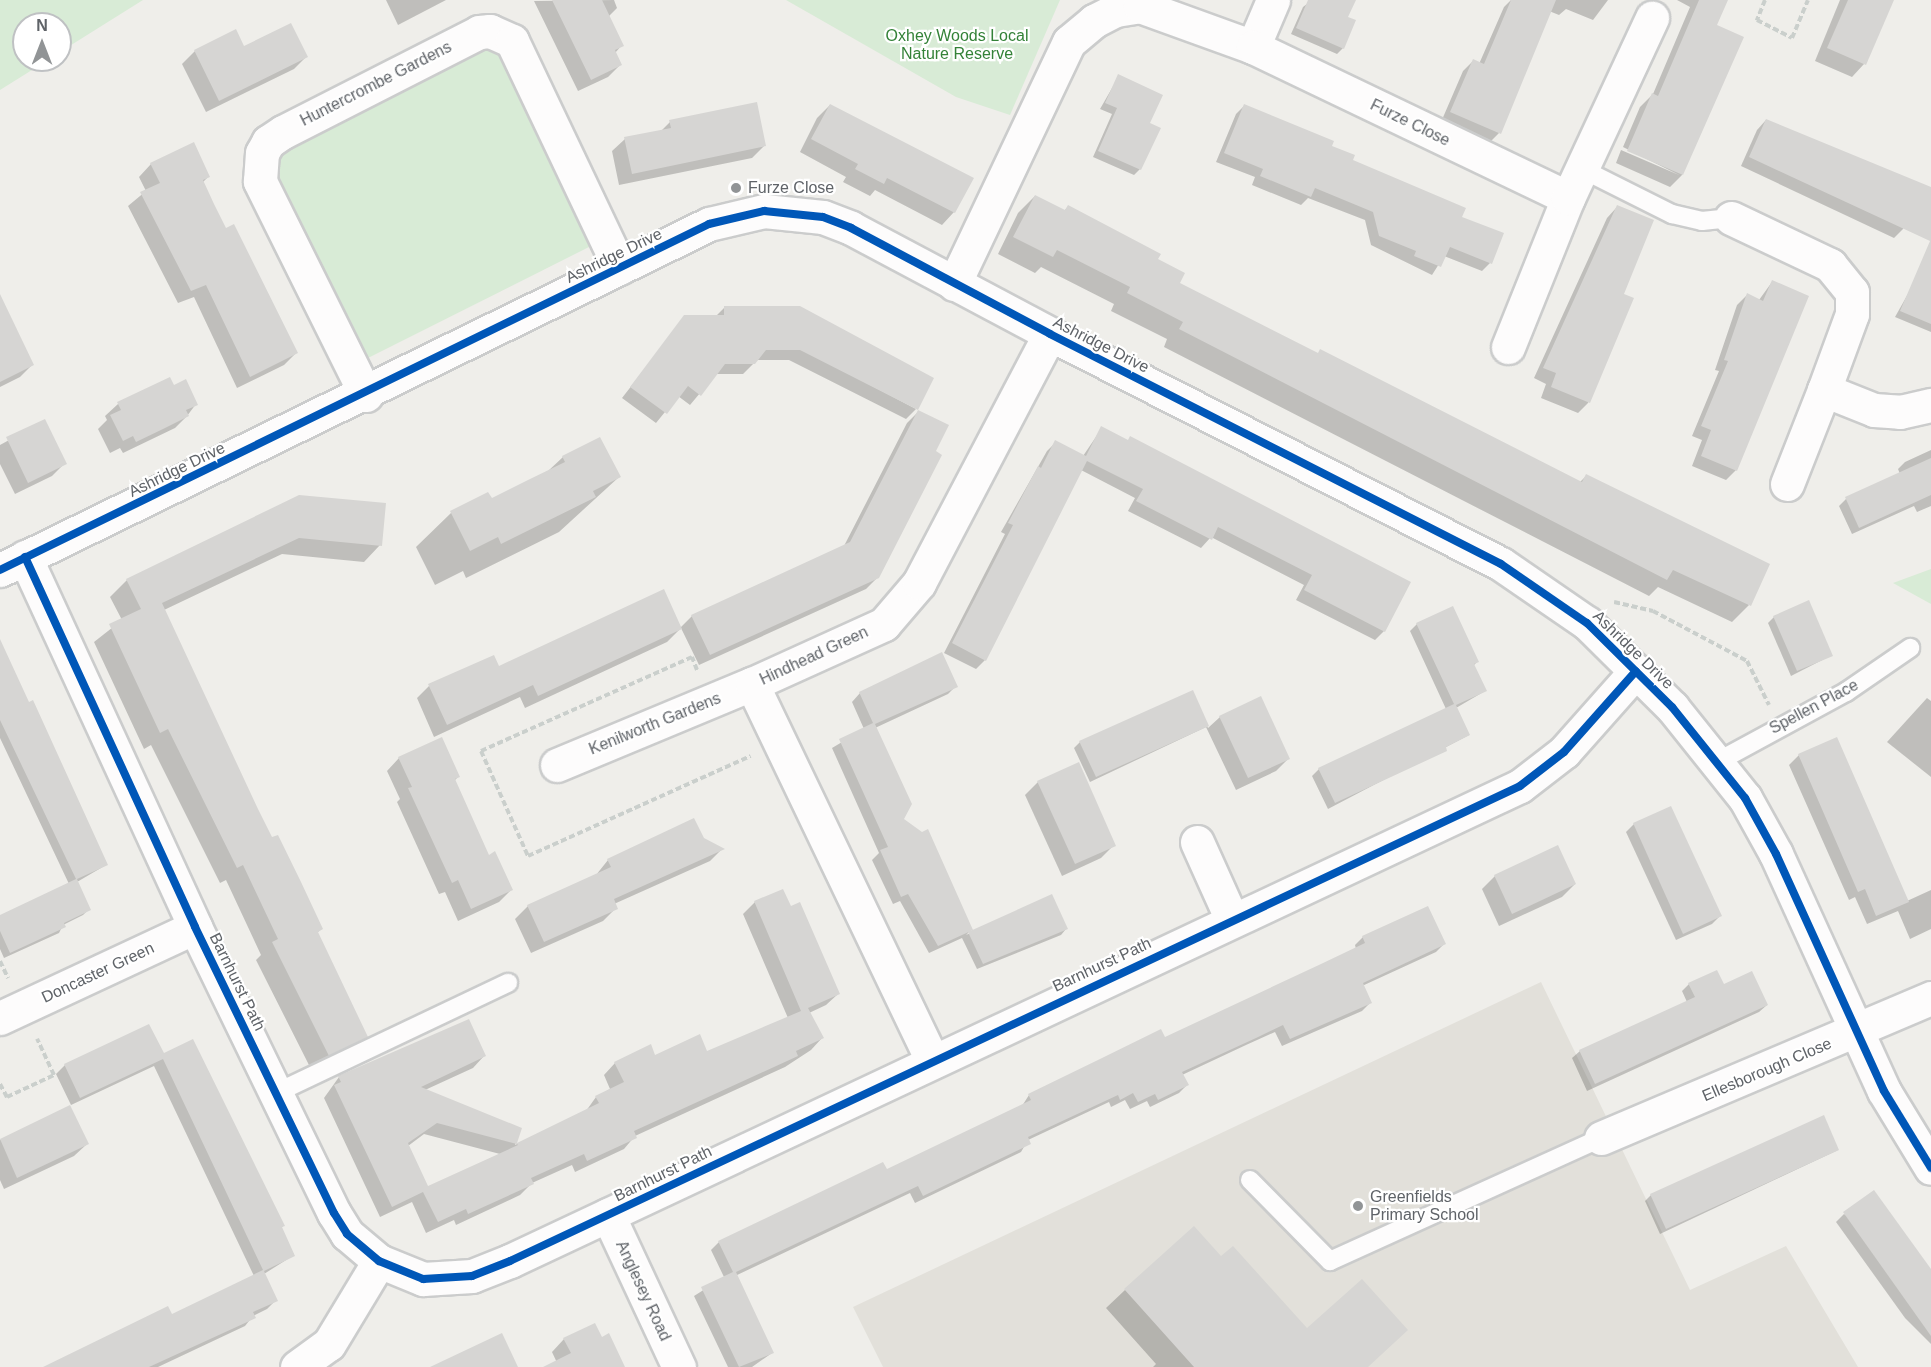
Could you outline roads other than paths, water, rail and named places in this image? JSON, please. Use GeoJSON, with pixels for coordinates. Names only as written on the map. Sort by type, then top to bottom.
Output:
{"type":"FeatureCollection","features":[{"type":"Feature","properties":{"kind":"street"},"geometry":{"type":"LineString","coordinates":[[1252,47],[1274,0]]}},
{"type":"Feature","properties":{"kind":"street","name":"Furze Close"},"geometry":{"type":"LineString","coordinates":[[954,284],[1069,42],[1094,21],[1116,10],[1140,6],[1252,47],[1568,198]]}},
{"type":"Feature","properties":{"kind":"street"},"geometry":{"type":"LineString","coordinates":[[1508,347],[1568,198],[1652,18]]}},
{"type":"Feature","properties":{"kind":"street","name":"Huntercrombe Gardens"},"geometry":{"type":"LineString","coordinates":[[366,394],[260,181],[261,153],[268,142],[283,132],[479,32],[490,31],[512,41],[620,268]]}},
{"type":"Feature","properties":{"kind":"street","name":"Ashridge Drive"},"geometry":{"type":"LineString","coordinates":[[12,564],[366,394],[710,224],[764,211],[793,212],[851,228],[1050,334],[1501,564],[1548,593],[1591,627],[1636,671],[1717,762],[1745,798],[1776,854],[1856,1033],[1903,1127],[1931,1168]]}},
{"type":"Feature","properties":{"kind":"street"},"geometry":{"type":"LineString","coordinates":[[1731,218],[1830,265],[1852,292],[1852,314],[1787,484]]}},
{"type":"Feature","properties":{"kind":"street","name":"Hindhead Green"},"geometry":{"type":"LineString","coordinates":[[932,1060],[753,684],[884,624],[919,583],[1050,334]]}},
{"type":"Feature","properties":{"kind":"street"},"geometry":{"type":"LineString","coordinates":[[1824,390],[1874,410],[1899,412],[1931,405]]}},
{"type":"Feature","properties":{"kind":"street","name":"Barnhurst Path"},"geometry":{"type":"LineString","coordinates":[[12,564],[195,927],[334,1213],[347,1234],[379,1261],[423,1279],[472,1276],[608,1215],[932,1060],[1520,786],[1564,752],[1636,671]]}},
{"type":"Feature","properties":{"kind":"street","name":"Kenilworth Gardens"},"geometry":{"type":"LineString","coordinates":[[557,765],[753,684]]}},
{"type":"Feature","properties":{"kind":"street"},"geometry":{"type":"LineString","coordinates":[[1197,842],[1232,920]]}},
{"type":"Feature","properties":{"kind":"street","name":"Doncaster Green"},"geometry":{"type":"LineString","coordinates":[[0,1018],[195,927]]}},
{"type":"Feature","properties":{"kind":"street","name":"Ellesborough Close"},"geometry":{"type":"LineString","coordinates":[[1601,1138],[1856,1033],[1931,998]]}},
{"type":"Feature","properties":{"kind":"street","name":"Anglesey Road"},"geometry":{"type":"LineString","coordinates":[[608,1215],[679,1367]]}},
{"type":"Feature","properties":{"kind":"street"},"geometry":{"type":"LineString","coordinates":[[297,1367],[329,1344],[379,1261]]}},
{"type":"Feature","properties":{"kind":"lane"},"geometry":{"type":"LineString","coordinates":[[1582,169],[1672,214],[1702,221],[1731,218]]}},
{"type":"Feature","properties":{"kind":"lane","name":"Spellen Place"},"geometry":{"type":"LineString","coordinates":[[1717,762],[1846,692],[1910,648]]}},
{"type":"Feature","properties":{"kind":"lane"},"geometry":{"type":"LineString","coordinates":[[276,1093],[508,983]]}},
{"type":"Feature","properties":{"kind":"lane"},"geometry":{"type":"LineString","coordinates":[[1250,1180],[1329,1261],[1601,1138]]}},
{"type":"Feature","properties":{"kind":"place","name":"Furze Close"},"geometry":{"type":"Point","coordinates":[736,188]}},
{"type":"Feature","properties":{"kind":"place","name":"Greenfields Primary School"},"geometry":{"type":"Point","coordinates":[1358,1206]}},
{"type":"Feature","properties":{"kind":"park label","name":"Oxhey Woods Local Nature Reserve"},"geometry":{"type":"Point","coordinates":[957,45]}}]}
